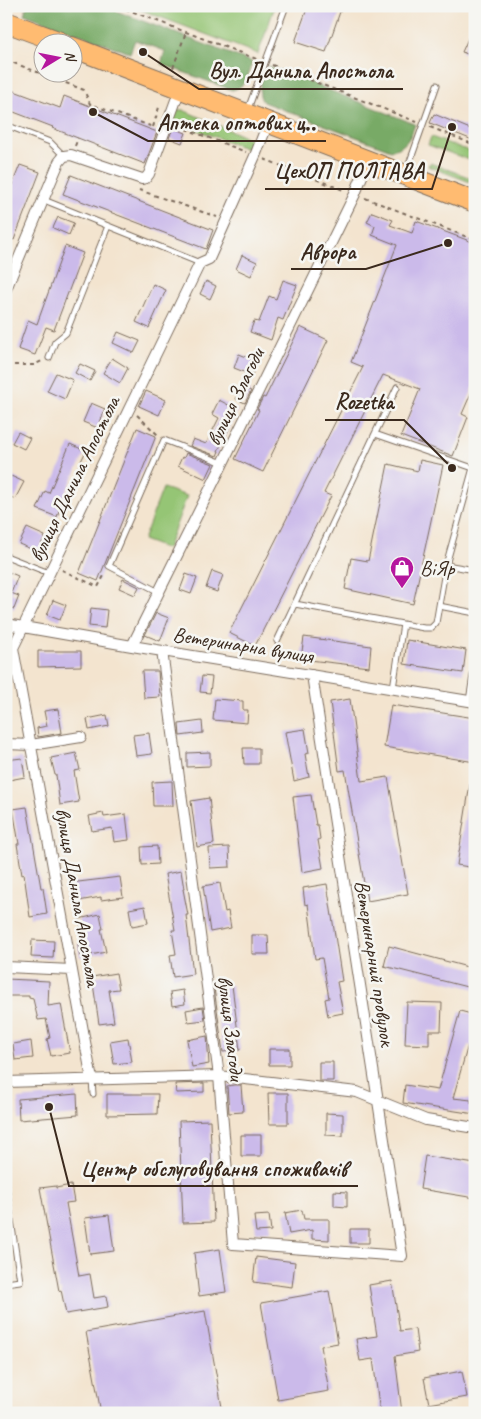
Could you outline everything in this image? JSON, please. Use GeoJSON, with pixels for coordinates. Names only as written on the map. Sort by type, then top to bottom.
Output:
{"type":"FeatureCollection","features":[{"type":"Feature","properties":{"kind":"highway"},"geometry":{"type":"LineString","coordinates":[[6,22],[33,32]]}},
{"type":"Feature","properties":{"kind":"highway"},"geometry":{"type":"LineString","coordinates":[[82,51],[475,202]]}},
{"type":"Feature","properties":{"kind":"street"},"geometry":{"type":"LineString","coordinates":[[6,289],[59,162],[64,156],[71,155],[146,178],[180,89]]}},
{"type":"Feature","properties":{"kind":"street","name":"вулиця Данила Апостола"},"geometry":{"type":"LineString","coordinates":[[92,1080],[13,648],[200,263],[209,259],[268,123]]}},
{"type":"Feature","properties":{"kind":"street","name":"вулиця Злагоди"},"geometry":{"type":"LineString","coordinates":[[132,646],[355,194],[368,161]]}},
{"type":"Feature","properties":{"kind":"street","name":"Ветеринарна вулиця"},"geometry":{"type":"LineString","coordinates":[[6,624],[472,701]]}},
{"type":"Feature","properties":{"kind":"street","name":"вулиця Злагоди"},"geometry":{"type":"LineString","coordinates":[[162,651],[219,1076],[233,1244],[402,1256]]}},
{"type":"Feature","properties":{"kind":"street","name":"Ветеринарний провулок"},"geometry":{"type":"LineString","coordinates":[[312,676],[402,1256]]}},
{"type":"Feature","properties":{"kind":"street"},"geometry":{"type":"LineString","coordinates":[[6,744],[31,745],[81,737]]}},
{"type":"Feature","properties":{"kind":"street"},"geometry":{"type":"LineString","coordinates":[[6,967],[72,970]]}},
{"type":"Feature","properties":{"kind":"street"},"geometry":{"type":"LineString","coordinates":[[6,1082],[219,1076],[357,1092],[426,1120],[475,1128]]}},
{"type":"Feature","properties":{"kind":"lane"},"geometry":{"type":"LineString","coordinates":[[246,114],[286,6]]}},
{"type":"Feature","properties":{"kind":"lane"},"geometry":{"type":"LineString","coordinates":[[405,176],[437,84]]}},
{"type":"Feature","properties":{"kind":"lane"},"geometry":{"type":"LineString","coordinates":[[6,125],[50,142],[64,156]]}},
{"type":"Feature","properties":{"kind":"lane"},"geometry":{"type":"LineString","coordinates":[[44,200],[200,263]]}},
{"type":"Feature","properties":{"kind":"lane"},"geometry":{"type":"LineString","coordinates":[[49,358],[55,342],[66,334],[108,226]]}},
{"type":"Feature","properties":{"kind":"lane"},"geometry":{"type":"LineString","coordinates":[[277,641],[397,387]]}},
{"type":"Feature","properties":{"kind":"lane"},"geometry":{"type":"LineString","coordinates":[[294,604],[424,628],[431,628],[436,623],[446,565],[474,468],[375,434]]}},
{"type":"Feature","properties":{"kind":"lane"},"geometry":{"type":"LineString","coordinates":[[159,592],[109,566],[164,440],[223,463]]}},
{"type":"Feature","properties":{"kind":"lane"},"geometry":{"type":"LineString","coordinates":[[6,556],[51,570]]}},
{"type":"Feature","properties":{"kind":"lane"},"geometry":{"type":"LineString","coordinates":[[446,565],[475,570]]}},
{"type":"Feature","properties":{"kind":"lane"},"geometry":{"type":"LineString","coordinates":[[439,606],[475,613]]}},
{"type":"Feature","properties":{"kind":"lane"},"geometry":{"type":"LineString","coordinates":[[393,688],[403,624]]}},
{"type":"Feature","properties":{"kind":"lane"},"geometry":{"type":"LineString","coordinates":[[472,701],[475,663]]}},
{"type":"Feature","properties":{"kind":"lane"},"geometry":{"type":"LineString","coordinates":[[92,1080],[93,1094]]}},
{"type":"Feature","properties":{"kind":"lane"},"geometry":{"type":"LineString","coordinates":[[6,1186],[20,1281],[6,1283]]}},
{"type":"Feature","properties":{"kind":"path"},"geometry":{"type":"LineString","coordinates":[[118,6],[266,62],[475,145]]}},
{"type":"Feature","properties":{"kind":"path"},"geometry":{"type":"LineString","coordinates":[[173,68],[186,32]]}},
{"type":"Feature","properties":{"kind":"path"},"geometry":{"type":"LineString","coordinates":[[6,60],[84,90],[90,105],[153,127],[167,122],[475,240]]}},
{"type":"Feature","properties":{"kind":"path"},"geometry":{"type":"LineString","coordinates":[[153,127],[160,104]]}},
{"type":"Feature","properties":{"kind":"path"},"geometry":{"type":"LineString","coordinates":[[134,188],[226,220]]}},
{"type":"Feature","properties":{"kind":"path"},"geometry":{"type":"LineString","coordinates":[[6,365],[34,365],[49,358]]}},
{"type":"Feature","properties":{"kind":"path"},"geometry":{"type":"LineString","coordinates":[[129,409],[164,440]]}},
{"type":"Feature","properties":{"kind":"path"},"geometry":{"type":"LineString","coordinates":[[51,570],[98,587],[109,566]]}},
{"type":"Feature","properties":{"kind":"green space"},"geometry":{"type":"Polygon","coordinates":[[[27,6],[103,6],[252,62],[250,71],[244,83],[232,90],[161,64],[165,51],[135,40],[130,53],[82,35],[82,32],[73,32],[24,14],[27,6]]]}},
{"type":"Feature","properties":{"kind":"green space"},"geometry":{"type":"Polygon","coordinates":[[[131,6],[275,6],[258,54],[131,6]]]}},
{"type":"Feature","properties":{"kind":"green space"},"geometry":{"type":"Polygon","coordinates":[[[268,66],[415,124],[412,133],[401,147],[391,150],[263,102],[260,89],[268,66]]]}},
{"type":"Feature","properties":{"kind":"green space"},"geometry":{"type":"Polygon","coordinates":[[[177,110],[183,110],[252,140],[253,145],[251,149],[247,149],[171,120],[177,110]]]}},
{"type":"Feature","properties":{"kind":"green space"},"geometry":{"type":"Polygon","coordinates":[[[431,137],[475,153],[475,162],[428,145],[431,137]]]}},
{"type":"Feature","properties":{"kind":"green space"},"geometry":{"type":"Polygon","coordinates":[[[430,163],[471,178],[470,182],[428,166],[430,163]]]}},
{"type":"Feature","properties":{"kind":"green space"},"geometry":{"type":"Polygon","coordinates":[[[163,488],[187,496],[167,549],[143,540],[163,488]]]}},
{"type":"Feature","properties":{"kind":"building"},"geometry":{"type":"Polygon","coordinates":[[[308,6],[342,6],[326,52],[295,42],[308,6]]]}},
{"type":"Feature","properties":{"kind":"building"},"geometry":{"type":"Polygon","coordinates":[[[475,23],[475,57],[462,52],[475,23]]]}},
{"type":"Feature","properties":{"kind":"building"},"geometry":{"type":"Polygon","coordinates":[[[6,88],[60,108],[64,96],[157,132],[145,164],[6,109],[6,88]]]}},
{"type":"Feature","properties":{"kind":"building"},"geometry":{"type":"Polygon","coordinates":[[[434,114],[475,131],[475,141],[430,123],[434,114]]]}},
{"type":"Feature","properties":{"kind":"building"},"geometry":{"type":"Polygon","coordinates":[[[173,128],[186,133],[182,143],[169,138],[173,128]]]}},
{"type":"Feature","properties":{"kind":"building"},"geometry":{"type":"Polygon","coordinates":[[[20,165],[40,172],[14,240],[6,237],[6,200],[20,165]]]}},
{"type":"Feature","properties":{"kind":"building"},"geometry":{"type":"Polygon","coordinates":[[[71,175],[213,230],[206,249],[63,194],[71,175]]]}},
{"type":"Feature","properties":{"kind":"building"},"geometry":{"type":"Polygon","coordinates":[[[372,212],[393,220],[390,225],[412,233],[416,221],[475,243],[475,384],[462,414],[468,417],[453,456],[401,436],[420,389],[383,375],[324,493],[331,496],[255,646],[229,633],[363,367],[351,362],[397,245],[372,235],[375,226],[367,222],[372,212]]]}},
{"type":"Feature","properties":{"kind":"building"},"geometry":{"type":"Polygon","coordinates":[[[58,217],[74,223],[69,235],[53,228],[58,217]]]}},
{"type":"Feature","properties":{"kind":"building"},"geometry":{"type":"Polygon","coordinates":[[[65,246],[83,253],[54,330],[46,327],[35,355],[18,349],[28,320],[37,324],[65,246]]]}},
{"type":"Feature","properties":{"kind":"building"},"geometry":{"type":"Polygon","coordinates":[[[242,255],[257,262],[251,276],[236,269],[242,255]]]}},
{"type":"Feature","properties":{"kind":"building"},"geometry":{"type":"Polygon","coordinates":[[[283,280],[297,285],[283,320],[278,318],[271,340],[250,332],[254,321],[259,322],[269,296],[276,299],[283,280]]]}},
{"type":"Feature","properties":{"kind":"building"},"geometry":{"type":"Polygon","coordinates":[[[206,281],[216,286],[210,299],[200,294],[206,281]]]}},
{"type":"Feature","properties":{"kind":"building"},"geometry":{"type":"Polygon","coordinates":[[[153,284],[166,290],[149,328],[136,322],[153,284]]]}},
{"type":"Feature","properties":{"kind":"building"},"geometry":{"type":"Polygon","coordinates":[[[300,327],[328,340],[263,472],[235,459],[259,410],[257,409],[263,397],[265,398],[300,327]]]}},
{"type":"Feature","properties":{"kind":"building"},"geometry":{"type":"Polygon","coordinates":[[[118,332],[140,341],[134,353],[113,343],[118,332]]]}},
{"type":"Feature","properties":{"kind":"building"},"geometry":{"type":"Polygon","coordinates":[[[239,354],[257,361],[252,375],[234,368],[239,354]]]}},
{"type":"Feature","properties":{"kind":"building"},"geometry":{"type":"Polygon","coordinates":[[[112,358],[128,368],[120,383],[103,373],[112,358]]]}},
{"type":"Feature","properties":{"kind":"building"},"geometry":{"type":"Polygon","coordinates":[[[80,364],[95,371],[90,381],[75,373],[80,364]]]}},
{"type":"Feature","properties":{"kind":"building"},"geometry":{"type":"Polygon","coordinates":[[[56,373],[73,380],[65,399],[47,391],[56,373]]]}},
{"type":"Feature","properties":{"kind":"building"},"geometry":{"type":"Polygon","coordinates":[[[242,387],[251,391],[245,403],[236,399],[242,387]]]}},
{"type":"Feature","properties":{"kind":"building"},"geometry":{"type":"Polygon","coordinates":[[[146,391],[166,400],[159,415],[139,406],[146,391]]]}},
{"type":"Feature","properties":{"kind":"building"},"geometry":{"type":"Polygon","coordinates":[[[219,400],[238,410],[217,456],[190,446],[193,439],[206,444],[219,418],[212,414],[219,400]]]}},
{"type":"Feature","properties":{"kind":"building"},"geometry":{"type":"Polygon","coordinates":[[[91,403],[105,409],[98,428],[83,422],[91,403]]]}},
{"type":"Feature","properties":{"kind":"building"},"geometry":{"type":"Polygon","coordinates":[[[137,428],[156,436],[98,581],[79,573],[137,428]]]}},
{"type":"Feature","properties":{"kind":"building"},"geometry":{"type":"Polygon","coordinates":[[[18,432],[30,438],[24,449],[12,443],[18,432]]]}},
{"type":"Feature","properties":{"kind":"building"},"geometry":{"type":"Polygon","coordinates":[[[70,444],[86,451],[63,498],[57,517],[37,509],[45,491],[49,493],[70,444]]]}},
{"type":"Feature","properties":{"kind":"building"},"geometry":{"type":"Polygon","coordinates":[[[186,453],[213,464],[206,479],[178,466],[186,453]]]}},
{"type":"Feature","properties":{"kind":"building"},"geometry":{"type":"Polygon","coordinates":[[[420,460],[443,465],[413,604],[345,589],[351,558],[368,561],[388,464],[418,471],[420,460]]]}},
{"type":"Feature","properties":{"kind":"building"},"geometry":{"type":"Polygon","coordinates":[[[11,476],[24,482],[15,499],[6,495],[6,485],[11,476]]]}},
{"type":"Feature","properties":{"kind":"building"},"geometry":{"type":"Polygon","coordinates":[[[27,528],[45,536],[38,552],[19,544],[27,528]]]}},
{"type":"Feature","properties":{"kind":"building"},"geometry":{"type":"Polygon","coordinates":[[[6,571],[18,576],[11,593],[19,596],[14,609],[6,606],[6,571]]]}},
{"type":"Feature","properties":{"kind":"building"},"geometry":{"type":"Polygon","coordinates":[[[212,571],[223,575],[217,592],[206,588],[212,571]]]}},
{"type":"Feature","properties":{"kind":"building"},"geometry":{"type":"Polygon","coordinates":[[[186,574],[197,578],[191,594],[180,590],[186,574]]]}},
{"type":"Feature","properties":{"kind":"building"},"geometry":{"type":"Polygon","coordinates":[[[123,579],[139,587],[135,595],[119,588],[123,579]]]}},
{"type":"Feature","properties":{"kind":"building"},"geometry":{"type":"Polygon","coordinates":[[[53,600],[66,605],[60,620],[47,615],[53,600]]]}},
{"type":"Feature","properties":{"kind":"building"},"geometry":{"type":"Polygon","coordinates":[[[91,608],[107,610],[105,628],[89,626],[91,608]]]}},
{"type":"Feature","properties":{"kind":"building"},"geometry":{"type":"Polygon","coordinates":[[[156,613],[169,618],[160,641],[145,635],[156,613]]]}},
{"type":"Feature","properties":{"kind":"building"},"geometry":{"type":"Polygon","coordinates":[[[304,637],[371,646],[369,667],[301,659],[304,637]]]}},
{"type":"Feature","properties":{"kind":"building"},"geometry":{"type":"Polygon","coordinates":[[[407,640],[466,650],[463,673],[404,664],[407,640]]]}},
{"type":"Feature","properties":{"kind":"building"},"geometry":{"type":"Polygon","coordinates":[[[38,651],[81,651],[81,666],[38,667],[38,651]]]}},
{"type":"Feature","properties":{"kind":"building"},"geometry":{"type":"Polygon","coordinates":[[[142,671],[158,671],[160,697],[144,698],[142,671]]]}},
{"type":"Feature","properties":{"kind":"building"},"geometry":{"type":"Polygon","coordinates":[[[202,676],[212,677],[210,693],[200,692],[202,676]]]}},
{"type":"Feature","properties":{"kind":"building"},"geometry":{"type":"Polygon","coordinates":[[[215,699],[243,701],[243,710],[248,710],[247,723],[213,720],[215,699]]]}},
{"type":"Feature","properties":{"kind":"building"},"geometry":{"type":"Polygon","coordinates":[[[350,699],[361,781],[388,777],[408,894],[367,901],[345,770],[339,771],[330,702],[350,699]]]}},
{"type":"Feature","properties":{"kind":"building"},"geometry":{"type":"Polygon","coordinates":[[[391,705],[475,718],[475,762],[384,747],[391,705]]]}},
{"type":"Feature","properties":{"kind":"building"},"geometry":{"type":"Polygon","coordinates":[[[58,709],[62,733],[38,737],[37,728],[47,726],[44,711],[58,709]]]}},
{"type":"Feature","properties":{"kind":"building"},"geometry":{"type":"Polygon","coordinates":[[[107,715],[109,726],[89,730],[87,719],[107,715]]]}},
{"type":"Feature","properties":{"kind":"building"},"geometry":{"type":"Polygon","coordinates":[[[202,721],[203,733],[180,736],[179,724],[202,721]]]}},
{"type":"Feature","properties":{"kind":"building"},"geometry":{"type":"Polygon","coordinates":[[[305,729],[309,753],[305,754],[309,777],[294,781],[285,732],[305,729]]]}},
{"type":"Feature","properties":{"kind":"building"},"geometry":{"type":"Polygon","coordinates":[[[149,733],[152,754],[136,756],[133,735],[149,733]]]}},
{"type":"Feature","properties":{"kind":"building"},"geometry":{"type":"Polygon","coordinates":[[[243,748],[259,748],[259,764],[244,764],[243,748]]]}},
{"type":"Feature","properties":{"kind":"building"},"geometry":{"type":"Polygon","coordinates":[[[210,752],[210,766],[187,767],[187,753],[210,752]]]}},
{"type":"Feature","properties":{"kind":"building"},"geometry":{"type":"Polygon","coordinates":[[[76,753],[80,770],[74,771],[79,802],[60,805],[56,775],[51,758],[76,753]]]}},
{"type":"Feature","properties":{"kind":"building"},"geometry":{"type":"Polygon","coordinates":[[[22,758],[25,777],[9,780],[6,760],[22,758]]]}},
{"type":"Feature","properties":{"kind":"building"},"geometry":{"type":"Polygon","coordinates":[[[172,781],[173,806],[153,806],[152,782],[172,781]]]}},
{"type":"Feature","properties":{"kind":"building"},"geometry":{"type":"Polygon","coordinates":[[[470,784],[475,784],[475,868],[457,865],[470,784]]]}},
{"type":"Feature","properties":{"kind":"building"},"geometry":{"type":"Polygon","coordinates":[[[311,795],[316,825],[318,825],[320,839],[318,840],[323,868],[302,872],[293,797],[311,795]]]}},
{"type":"Feature","properties":{"kind":"building"},"geometry":{"type":"Polygon","coordinates":[[[209,798],[214,844],[197,847],[191,801],[209,798]]]}},
{"type":"Feature","properties":{"kind":"building"},"geometry":{"type":"Polygon","coordinates":[[[27,807],[47,914],[30,917],[13,809],[27,807]]]}},
{"type":"Feature","properties":{"kind":"building"},"geometry":{"type":"Polygon","coordinates":[[[103,813],[104,817],[126,814],[129,840],[114,842],[112,828],[92,831],[89,816],[103,813]]]}},
{"type":"Feature","properties":{"kind":"building"},"geometry":{"type":"Polygon","coordinates":[[[157,846],[158,864],[142,865],[141,847],[157,846]]]}},
{"type":"Feature","properties":{"kind":"building"},"geometry":{"type":"Polygon","coordinates":[[[229,847],[230,867],[210,868],[209,848],[229,847]]]}},
{"type":"Feature","properties":{"kind":"building"},"geometry":{"type":"Polygon","coordinates":[[[181,871],[188,915],[186,915],[193,974],[173,977],[170,955],[176,954],[172,930],[175,930],[165,874],[181,871]]]}},
{"type":"Feature","properties":{"kind":"building"},"geometry":{"type":"Polygon","coordinates":[[[120,877],[123,897],[101,900],[101,897],[73,902],[70,883],[120,877]]]}},
{"type":"Feature","properties":{"kind":"building"},"geometry":{"type":"Polygon","coordinates":[[[220,883],[225,912],[228,911],[231,928],[210,932],[203,886],[220,883]]]}},
{"type":"Feature","properties":{"kind":"building"},"geometry":{"type":"Polygon","coordinates":[[[327,884],[342,981],[337,982],[343,1013],[328,1016],[325,999],[329,998],[322,958],[315,959],[308,904],[305,905],[303,888],[327,884]]]}},
{"type":"Feature","properties":{"kind":"building"},"geometry":{"type":"Polygon","coordinates":[[[145,906],[148,923],[132,926],[129,909],[145,906]]]}},
{"type":"Feature","properties":{"kind":"building"},"geometry":{"type":"Polygon","coordinates":[[[100,914],[106,952],[80,957],[78,944],[84,942],[79,919],[100,914]]]}},
{"type":"Feature","properties":{"kind":"building"},"geometry":{"type":"Polygon","coordinates":[[[252,935],[268,935],[269,954],[252,954],[252,935]]]}},
{"type":"Feature","properties":{"kind":"building"},"geometry":{"type":"Polygon","coordinates":[[[32,940],[54,941],[53,958],[31,957],[32,940]]]}},
{"type":"Feature","properties":{"kind":"building"},"geometry":{"type":"Polygon","coordinates":[[[389,946],[475,969],[475,989],[384,966],[389,946]]]}},
{"type":"Feature","properties":{"kind":"building"},"geometry":{"type":"Polygon","coordinates":[[[116,973],[119,989],[109,990],[114,1022],[99,1024],[92,977],[116,973]]]}},
{"type":"Feature","properties":{"kind":"building"},"geometry":{"type":"Polygon","coordinates":[[[6,979],[49,981],[48,1006],[61,1004],[70,1053],[51,1056],[47,1039],[50,1038],[46,1019],[38,1020],[33,999],[29,998],[29,996],[6,996],[6,979]]]}},
{"type":"Feature","properties":{"kind":"building"},"geometry":{"type":"Polygon","coordinates":[[[232,985],[240,1050],[223,1052],[214,988],[232,985]]]}},
{"type":"Feature","properties":{"kind":"building"},"geometry":{"type":"Polygon","coordinates":[[[183,990],[185,1004],[172,1006],[170,992],[183,990]]]}},
{"type":"Feature","properties":{"kind":"building"},"geometry":{"type":"Polygon","coordinates":[[[407,1002],[442,1003],[441,1031],[429,1031],[429,1045],[405,1044],[407,1002]]]}},
{"type":"Feature","properties":{"kind":"building"},"geometry":{"type":"Polygon","coordinates":[[[203,1007],[205,1020],[188,1022],[186,1010],[203,1007]]]}},
{"type":"Feature","properties":{"kind":"building"},"geometry":{"type":"Polygon","coordinates":[[[460,1011],[475,1015],[475,1047],[468,1045],[453,1098],[471,1100],[471,1103],[475,1104],[475,1114],[403,1103],[405,1085],[438,1090],[460,1011]]]}},
{"type":"Feature","properties":{"kind":"building"},"geometry":{"type":"Polygon","coordinates":[[[207,1036],[209,1064],[192,1067],[187,1040],[207,1036]]]}},
{"type":"Feature","properties":{"kind":"building"},"geometry":{"type":"Polygon","coordinates":[[[128,1038],[132,1062],[114,1064],[110,1041],[128,1038]]]}},
{"type":"Feature","properties":{"kind":"building"},"geometry":{"type":"Polygon","coordinates":[[[31,1041],[33,1058],[15,1060],[13,1044],[31,1041]]]}},
{"type":"Feature","properties":{"kind":"building"},"geometry":{"type":"Polygon","coordinates":[[[269,1049],[290,1049],[290,1065],[269,1065],[269,1049]]]}},
{"type":"Feature","properties":{"kind":"building"},"geometry":{"type":"Polygon","coordinates":[[[319,1062],[333,1062],[333,1081],[319,1081],[319,1062]]]}},
{"type":"Feature","properties":{"kind":"building"},"geometry":{"type":"Polygon","coordinates":[[[204,1083],[204,1092],[176,1093],[175,1084],[204,1083]]]}},
{"type":"Feature","properties":{"kind":"building"},"geometry":{"type":"Polygon","coordinates":[[[241,1085],[243,1112],[229,1113],[227,1086],[241,1085]]]}},
{"type":"Feature","properties":{"kind":"building"},"geometry":{"type":"Polygon","coordinates":[[[268,1093],[288,1093],[288,1124],[269,1124],[268,1093]]]}},
{"type":"Feature","properties":{"kind":"building"},"geometry":{"type":"Polygon","coordinates":[[[77,1094],[78,1115],[19,1120],[18,1099],[77,1094]]]}},
{"type":"Feature","properties":{"kind":"building"},"geometry":{"type":"Polygon","coordinates":[[[107,1094],[158,1094],[157,1114],[107,1115],[107,1094]]]}},
{"type":"Feature","properties":{"kind":"building"},"geometry":{"type":"Polygon","coordinates":[[[326,1113],[343,1114],[343,1136],[326,1135],[326,1113]]]}},
{"type":"Feature","properties":{"kind":"building"},"geometry":{"type":"Polygon","coordinates":[[[210,1120],[214,1222],[183,1223],[179,1121],[210,1120]]]}},
{"type":"Feature","properties":{"kind":"building"},"geometry":{"type":"Polygon","coordinates":[[[241,1135],[261,1135],[261,1156],[241,1156],[241,1135]]]}},
{"type":"Feature","properties":{"kind":"building"},"geometry":{"type":"Polygon","coordinates":[[[425,1156],[475,1164],[475,1198],[420,1189],[425,1156]]]}},
{"type":"Feature","properties":{"kind":"building"},"geometry":{"type":"Polygon","coordinates":[[[71,1185],[74,1202],[66,1203],[79,1276],[90,1274],[94,1298],[106,1296],[108,1307],[66,1314],[61,1290],[59,1291],[40,1188],[56,1186],[56,1188],[71,1185]]]}},
{"type":"Feature","properties":{"kind":"building"},"geometry":{"type":"Polygon","coordinates":[[[334,1191],[347,1192],[347,1207],[334,1206],[334,1191]]]}},
{"type":"Feature","properties":{"kind":"building"},"geometry":{"type":"Polygon","coordinates":[[[302,1210],[304,1219],[329,1219],[329,1240],[312,1239],[312,1230],[289,1234],[285,1213],[302,1210]]]}},
{"type":"Feature","properties":{"kind":"building"},"geometry":{"type":"Polygon","coordinates":[[[109,1215],[114,1251],[90,1254],[85,1218],[109,1215]]]}},
{"type":"Feature","properties":{"kind":"building"},"geometry":{"type":"Polygon","coordinates":[[[269,1215],[271,1231],[256,1232],[254,1216],[269,1215]]]}},
{"type":"Feature","properties":{"kind":"building"},"geometry":{"type":"Polygon","coordinates":[[[350,1229],[369,1229],[369,1243],[350,1243],[350,1229]]]}},
{"type":"Feature","properties":{"kind":"building"},"geometry":{"type":"Polygon","coordinates":[[[220,1249],[226,1292],[199,1296],[194,1253],[220,1249]]]}},
{"type":"Feature","properties":{"kind":"building"},"geometry":{"type":"Polygon","coordinates":[[[256,1257],[295,1262],[292,1287],[253,1282],[256,1257]]]}},
{"type":"Feature","properties":{"kind":"building"},"geometry":{"type":"Polygon","coordinates":[[[392,1281],[400,1331],[415,1329],[418,1352],[395,1356],[402,1413],[380,1413],[373,1359],[360,1361],[356,1339],[377,1336],[369,1285],[392,1281]]]}},
{"type":"Feature","properties":{"kind":"building"},"geometry":{"type":"Polygon","coordinates":[[[329,1291],[338,1343],[321,1346],[329,1391],[278,1400],[261,1303],[329,1291]]]}},
{"type":"Feature","properties":{"kind":"building"},"geometry":{"type":"Polygon","coordinates":[[[205,1311],[223,1413],[101,1413],[86,1332],[205,1311]]]}},
{"type":"Feature","properties":{"kind":"building"},"geometry":{"type":"Polygon","coordinates":[[[462,1371],[467,1397],[429,1404],[424,1378],[462,1371]]]}},
{"type":"Feature","properties":{"kind":"place","name":"Вул. Данила Апостола"},"geometry":{"type":"Point","coordinates":[143,52]}},
{"type":"Feature","properties":{"kind":"place","name":"Аптека оптових ц‥"},"geometry":{"type":"Point","coordinates":[93,112]}},
{"type":"Feature","properties":{"kind":"place","name":"ЦехОП ПОЛТАВА"},"geometry":{"type":"Point","coordinates":[452,127]}},
{"type":"Feature","properties":{"kind":"place","name":"Аврора"},"geometry":{"type":"Point","coordinates":[448,243]}},
{"type":"Feature","properties":{"kind":"place","name":"Rozetka"},"geometry":{"type":"Point","coordinates":[452,468]}},
{"type":"Feature","properties":{"kind":"place","name":"ВіЯр"},"geometry":{"type":"Point","coordinates":[402,589]}},
{"type":"Feature","properties":{"kind":"place","name":"Центр обслуговування споживачів"},"geometry":{"type":"Point","coordinates":[49,1107]}}]}
